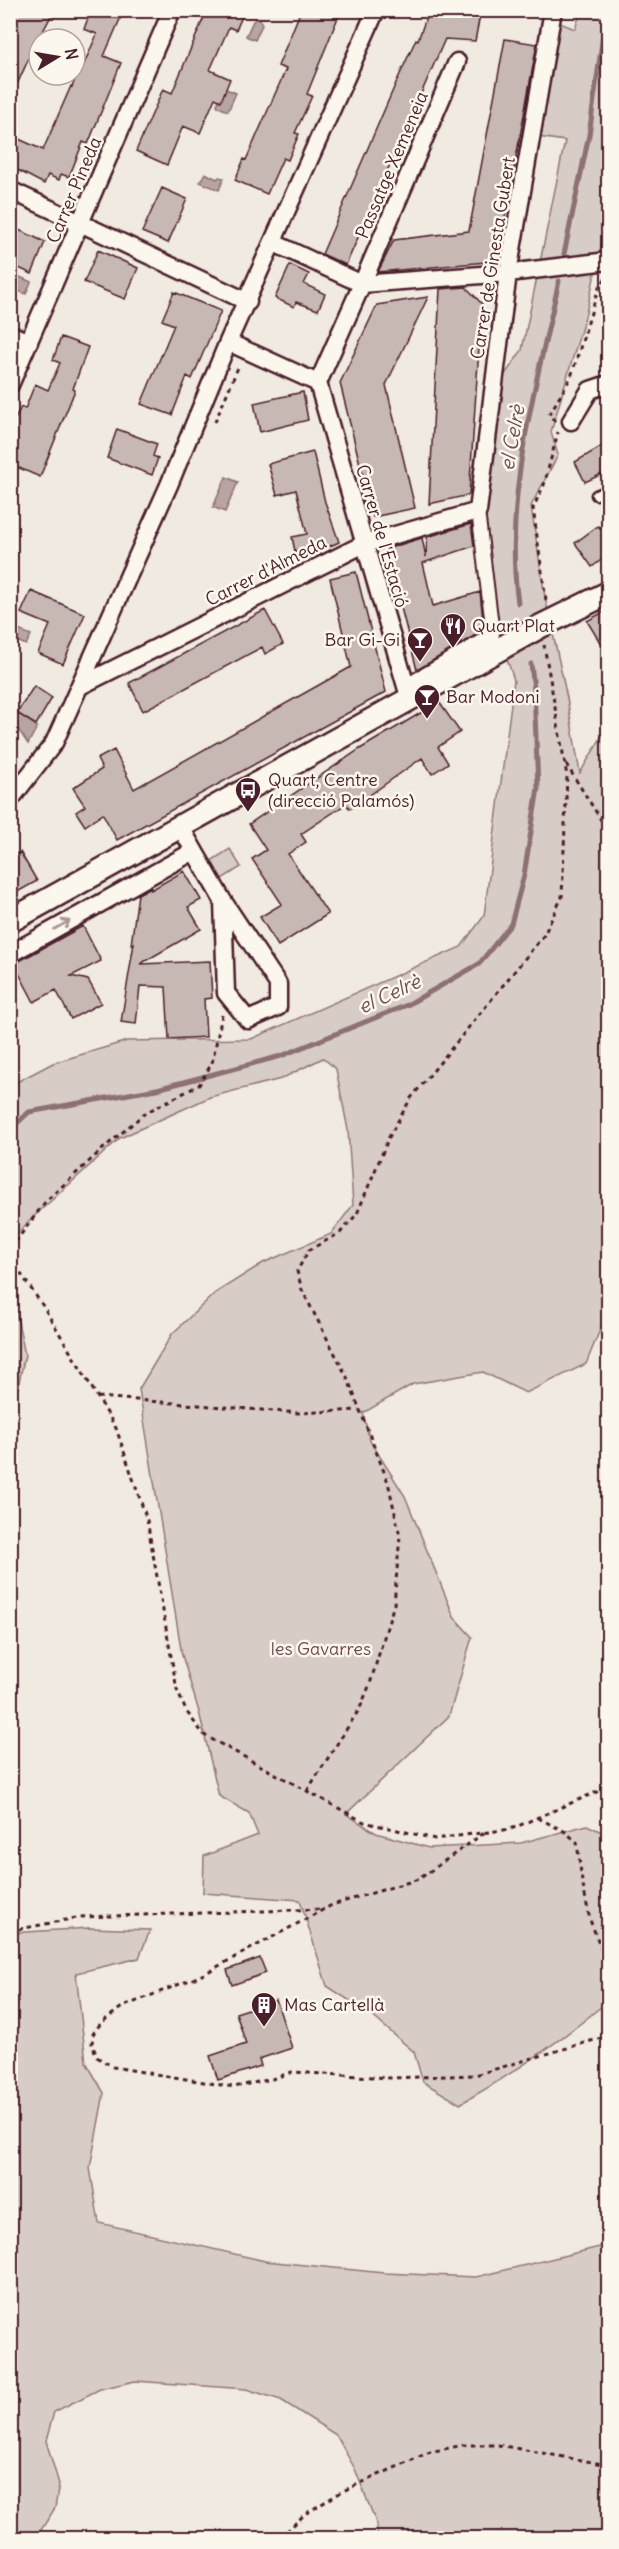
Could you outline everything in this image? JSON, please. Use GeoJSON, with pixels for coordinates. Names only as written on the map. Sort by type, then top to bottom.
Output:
{"type":"FeatureCollection","features":[{"type":"Feature","properties":{"kind":"main road"},"geometry":{"type":"LineString","coordinates":[[10,921],[180,826],[407,693],[609,593]]}},
{"type":"Feature","properties":{"kind":"street","name":"Carrer Pineda"},"geometry":{"type":"LineString","coordinates":[[10,385],[172,10]]}},
{"type":"Feature","properties":{"kind":"street"},"geometry":{"type":"LineString","coordinates":[[10,800],[54,743],[169,485],[228,342],[248,302],[376,10]]}},
{"type":"Feature","properties":{"kind":"street","name":"Carrer de Ginesta Gubert"},"geometry":{"type":"LineString","coordinates":[[478,511],[508,273],[553,10]]}},
{"type":"Feature","properties":{"kind":"street","name":"Passatge Xemeneia"},"geometry":{"type":"LineString","coordinates":[[318,383],[457,62]]}},
{"type":"Feature","properties":{"kind":"street"},"geometry":{"type":"LineString","coordinates":[[10,190],[248,302]]}},
{"type":"Feature","properties":{"kind":"street"},"geometry":{"type":"LineString","coordinates":[[274,243],[362,284],[508,273],[609,261]]}},
{"type":"Feature","properties":{"kind":"street"},"geometry":{"type":"LineString","coordinates":[[10,334],[29,342]]}},
{"type":"Feature","properties":{"kind":"street"},"geometry":{"type":"LineString","coordinates":[[228,342],[318,383]]}},
{"type":"Feature","properties":{"kind":"street","name":"Carrer de l'Estació"},"geometry":{"type":"LineString","coordinates":[[318,383],[407,693]]}},
{"type":"Feature","properties":{"kind":"street"},"geometry":{"type":"LineString","coordinates":[[571,421],[590,390],[609,384]]}},
{"type":"Feature","properties":{"kind":"street"},"geometry":{"type":"LineString","coordinates":[[407,693],[493,634],[478,511]]}},
{"type":"Feature","properties":{"kind":"street","name":"Carrer d'Almeda"},"geometry":{"type":"LineString","coordinates":[[80,686],[364,544],[478,511]]}},
{"type":"Feature","properties":{"kind":"street"},"geometry":{"type":"LineString","coordinates":[[180,826],[223,900],[278,984],[278,1007],[248,1020],[226,993],[223,900]]}},
{"type":"Feature","properties":{"kind":"street"},"geometry":{"type":"LineString","coordinates":[[10,954],[195,851]]}},
{"type":"Feature","properties":{"kind":"lane"},"geometry":{"type":"LineString","coordinates":[[596,495],[609,490]]}},
{"type":"Feature","properties":{"kind":"path"},"geometry":{"type":"LineString","coordinates":[[307,1791],[360,1708],[370,1684],[394,1604],[400,1536],[388,1482],[347,1377],[302,1290],[297,1271],[309,1250],[340,1233],[357,1214],[389,1137],[411,1098],[544,935],[562,897],[567,776],[541,626],[547,598],[533,508],[547,474],[559,425],[549,415],[571,377],[599,287],[609,275]]}},
{"type":"Feature","properties":{"kind":"path"},"geometry":{"type":"LineString","coordinates":[[565,763],[609,831]]}},
{"type":"Feature","properties":{"kind":"path"},"geometry":{"type":"LineString","coordinates":[[10,1249],[46,1201],[105,1147],[145,1113],[199,1085],[212,1063],[226,993]]}},
{"type":"Feature","properties":{"kind":"path"},"geometry":{"type":"LineString","coordinates":[[10,1258],[116,1428],[147,1520],[177,1690],[186,1711],[204,1735],[364,1822],[435,1839],[511,1829],[609,1787]]}},
{"type":"Feature","properties":{"kind":"path"},"geometry":{"type":"LineString","coordinates":[[98,1397],[299,1413],[359,1410]]}},
{"type":"Feature","properties":{"kind":"path"},"geometry":{"type":"LineString","coordinates":[[537,1818],[557,1827],[577,1842],[590,1920],[609,1966]]}},
{"type":"Feature","properties":{"kind":"path"},"geometry":{"type":"LineString","coordinates":[[484,1833],[419,1879],[326,1909],[200,1976],[122,2007],[101,2023],[93,2034],[92,2044],[98,2057],[113,2067],[234,2087],[292,2072],[390,2078],[475,2075],[609,2036]]}},
{"type":"Feature","properties":{"kind":"path"},"geometry":{"type":"LineString","coordinates":[[10,1931],[81,1917],[326,1909]]}},
{"type":"Feature","properties":{"kind":"path"},"geometry":{"type":"LineString","coordinates":[[609,1995],[609,2006]]}},
{"type":"Feature","properties":{"kind":"path"},"geometry":{"type":"LineString","coordinates":[[280,2538],[305,2514],[343,2491],[430,2452],[464,2445],[498,2445],[609,2465]]}},
{"type":"Feature","properties":{"kind":"green space","name":"les Gavarres"},"geometry":{"type":"Polygon","coordinates":[[[581,11],[608,11],[608,217],[586,313],[551,432],[558,455],[531,506],[545,597],[567,698],[580,773],[608,726],[608,1310],[586,1364],[526,1393],[483,1372],[413,1384],[363,1413],[370,1441],[405,1496],[454,1617],[472,1637],[449,1716],[346,1814],[376,1833],[429,1848],[521,1843],[587,1825],[608,1835],[608,2001],[537,2056],[460,2104],[423,2082],[414,2052],[369,2013],[327,1986],[300,1900],[203,1893],[204,1856],[258,1835],[249,1813],[219,1796],[199,1712],[182,1655],[139,1389],[172,1334],[215,1293],[263,1263],[331,1234],[353,1205],[348,1130],[336,1069],[323,1058],[281,1079],[210,1097],[120,1138],[30,1220],[11,1241],[11,1085],[53,1063],[127,1041],[251,1039],[461,947],[484,916],[514,680],[496,626],[486,520],[496,443],[497,386],[522,350],[565,141],[538,137],[560,23],[575,29],[581,11]]]}},
{"type":"Feature","properties":{"kind":"green space"},"geometry":{"type":"Polygon","coordinates":[[[230,849],[241,867],[222,879],[211,861],[230,849]]]}},
{"type":"Feature","properties":{"kind":"green space"},"geometry":{"type":"Polygon","coordinates":[[[13,1297],[25,1355],[16,1396],[11,1405],[10,1298],[13,1297]]]}},
{"type":"Feature","properties":{"kind":"green space"},"geometry":{"type":"Polygon","coordinates":[[[89,1928],[150,1930],[139,1958],[76,1973],[86,2062],[104,2093],[90,2168],[99,2223],[265,2261],[384,2273],[476,2277],[608,2245],[608,2538],[377,2538],[377,2525],[355,2469],[336,2435],[281,2400],[246,2389],[135,2381],[100,2389],[54,2412],[46,2441],[59,2484],[55,2508],[36,2538],[11,2538],[11,1933],[89,1928]]]}},
{"type":"Feature","properties":{"kind":"shaded area"},"geometry":{"type":"Polygon","coordinates":[[[256,19],[260,19],[262,25],[255,40],[246,36],[256,19]]]}},
{"type":"Feature","properties":{"kind":"shaded area"},"geometry":{"type":"Polygon","coordinates":[[[226,89],[236,93],[228,111],[218,107],[217,104],[226,89]]]}},
{"type":"Feature","properties":{"kind":"shaded area"},"geometry":{"type":"Polygon","coordinates":[[[205,173],[217,179],[224,178],[219,190],[200,182],[205,173]]]}},
{"type":"Feature","properties":{"kind":"shaded area"},"geometry":{"type":"Polygon","coordinates":[[[11,273],[31,282],[26,294],[11,288],[11,273]]]}},
{"type":"Feature","properties":{"kind":"shaded area"},"geometry":{"type":"Polygon","coordinates":[[[226,477],[238,482],[225,512],[213,507],[226,477]]]}},
{"type":"Feature","properties":{"kind":"shaded area"},"geometry":{"type":"Polygon","coordinates":[[[13,628],[31,635],[26,645],[11,638],[13,628]]]}},
{"type":"Feature","properties":{"kind":"shaded area"},"geometry":{"type":"Polygon","coordinates":[[[17,713],[37,727],[28,744],[14,723],[17,713]]]}},
{"type":"Feature","properties":{"kind":"building"},"geometry":{"type":"Polygon","coordinates":[[[18,10],[54,10],[45,27],[27,27],[27,62],[10,100],[10,27],[18,10]]]}},
{"type":"Feature","properties":{"kind":"building"},"geometry":{"type":"Polygon","coordinates":[[[91,10],[124,10],[104,56],[121,63],[88,144],[83,142],[69,177],[61,174],[59,180],[48,175],[44,184],[10,166],[10,135],[43,150],[71,87],[87,87],[87,57],[97,34],[85,27],[91,10]]]}},
{"type":"Feature","properties":{"kind":"building"},"geometry":{"type":"Polygon","coordinates":[[[207,10],[245,10],[236,30],[229,27],[210,70],[230,79],[221,101],[215,98],[200,133],[183,126],[167,165],[136,151],[163,89],[172,93],[207,10]]]}},
{"type":"Feature","properties":{"kind":"building"},"geometry":{"type":"Polygon","coordinates":[[[301,10],[341,10],[307,94],[312,96],[295,133],[299,134],[288,160],[283,158],[267,194],[235,180],[286,69],[278,66],[301,10]]]}},
{"type":"Feature","properties":{"kind":"building"},"geometry":{"type":"Polygon","coordinates":[[[429,10],[481,10],[475,41],[445,39],[346,265],[322,254],[396,83],[416,39],[418,40],[429,10]]]}},
{"type":"Feature","properties":{"kind":"building"},"geometry":{"type":"Polygon","coordinates":[[[505,39],[537,44],[497,261],[378,272],[394,240],[469,231],[505,39]]]}},
{"type":"Feature","properties":{"kind":"building"},"geometry":{"type":"Polygon","coordinates":[[[162,188],[187,199],[168,243],[142,232],[162,188]]]}},
{"type":"Feature","properties":{"kind":"building"},"geometry":{"type":"Polygon","coordinates":[[[10,226],[45,242],[32,274],[10,264],[10,226]]]}},
{"type":"Feature","properties":{"kind":"building"},"geometry":{"type":"Polygon","coordinates":[[[98,250],[138,268],[125,299],[84,282],[98,250]]]}},
{"type":"Feature","properties":{"kind":"building"},"geometry":{"type":"Polygon","coordinates":[[[290,265],[309,274],[304,284],[325,294],[318,310],[296,302],[294,307],[275,298],[290,265]]]}},
{"type":"Feature","properties":{"kind":"building"},"geometry":{"type":"Polygon","coordinates":[[[466,287],[482,304],[469,495],[429,504],[440,289],[466,287]]]}},
{"type":"Feature","properties":{"kind":"building"},"geometry":{"type":"Polygon","coordinates":[[[174,292],[221,311],[192,379],[187,376],[172,415],[141,404],[174,325],[162,320],[174,292]]]}},
{"type":"Feature","properties":{"kind":"building"},"geometry":{"type":"Polygon","coordinates":[[[428,297],[386,385],[415,508],[373,517],[340,383],[377,305],[428,297]]]}},
{"type":"Feature","properties":{"kind":"building"},"geometry":{"type":"Polygon","coordinates":[[[61,337],[88,347],[73,389],[75,390],[40,477],[10,464],[10,429],[21,407],[25,409],[35,384],[48,390],[60,363],[53,360],[61,337]]]}},
{"type":"Feature","properties":{"kind":"building"},"geometry":{"type":"Polygon","coordinates":[[[303,392],[308,420],[260,432],[254,403],[303,392]]]}},
{"type":"Feature","properties":{"kind":"building"},"geometry":{"type":"Polygon","coordinates":[[[117,429],[157,444],[153,456],[158,458],[152,475],[107,458],[117,429]]]}},
{"type":"Feature","properties":{"kind":"building"},"geometry":{"type":"Polygon","coordinates":[[[609,442],[609,482],[604,473],[585,482],[575,462],[609,442]]]}},
{"type":"Feature","properties":{"kind":"building"},"geometry":{"type":"Polygon","coordinates":[[[313,452],[325,502],[339,542],[297,561],[292,537],[307,534],[296,490],[277,495],[268,464],[313,452]]]}},
{"type":"Feature","properties":{"kind":"building"},"geometry":{"type":"Polygon","coordinates":[[[471,524],[474,546],[423,563],[433,606],[480,592],[484,630],[417,670],[386,549],[422,538],[426,557],[427,537],[471,524]]]}},
{"type":"Feature","properties":{"kind":"building"},"geometry":{"type":"Polygon","coordinates":[[[609,524],[609,554],[592,567],[575,543],[598,526],[600,528],[609,524]]]}},
{"type":"Feature","properties":{"kind":"building"},"geometry":{"type":"Polygon","coordinates":[[[356,572],[386,692],[117,840],[103,814],[85,826],[76,812],[85,806],[73,788],[102,769],[97,759],[114,750],[134,789],[351,667],[330,578],[356,572]]]}},
{"type":"Feature","properties":{"kind":"building"},"geometry":{"type":"Polygon","coordinates":[[[31,591],[85,614],[63,664],[38,653],[50,625],[21,613],[31,591]]]}},
{"type":"Feature","properties":{"kind":"building"},"geometry":{"type":"Polygon","coordinates":[[[609,609],[609,657],[587,621],[609,609]]]}},
{"type":"Feature","properties":{"kind":"building"},"geometry":{"type":"Polygon","coordinates":[[[265,610],[283,644],[265,654],[262,647],[143,711],[129,683],[265,610]]]}},
{"type":"Feature","properties":{"kind":"building"},"geometry":{"type":"Polygon","coordinates":[[[34,686],[52,698],[36,725],[17,713],[34,686]]]}},
{"type":"Feature","properties":{"kind":"building"},"geometry":{"type":"Polygon","coordinates":[[[439,702],[460,732],[438,747],[448,763],[432,774],[422,758],[350,809],[346,804],[301,834],[306,842],[288,854],[328,914],[278,946],[260,917],[282,904],[252,859],[266,850],[249,824],[360,749],[439,702]]]}},
{"type":"Feature","properties":{"kind":"building"},"geometry":{"type":"Polygon","coordinates":[[[20,852],[37,881],[10,896],[10,857],[20,852]]]}},
{"type":"Feature","properties":{"kind":"building"},"geometry":{"type":"Polygon","coordinates":[[[184,871],[201,900],[188,907],[201,929],[140,964],[210,961],[212,998],[204,999],[206,1037],[169,1039],[166,987],[140,986],[136,1024],[121,1022],[134,943],[131,945],[138,894],[151,887],[151,890],[184,871]]]}},
{"type":"Feature","properties":{"kind":"building"},"geometry":{"type":"Polygon","coordinates":[[[83,926],[101,961],[71,976],[88,980],[101,1003],[71,1019],[56,990],[34,1002],[14,964],[83,926]]]}},
{"type":"Feature","properties":{"kind":"building"},"geometry":{"type":"Polygon","coordinates":[[[260,1958],[266,1973],[232,1985],[227,1970],[260,1958]]]}},
{"type":"Feature","properties":{"kind":"building","name":"Mas Cartellà"},"geometry":{"type":"Polygon","coordinates":[[[276,2000],[292,2048],[259,2059],[261,2066],[218,2080],[210,2056],[246,2044],[236,2013],[276,2000]]]}},
{"type":"Feature","properties":{"kind":"waterway","name":"el Celrè"},"geometry":{"type":"LineString","coordinates":[[564,254],[589,135],[603,35],[608,22]]}},
{"type":"Feature","properties":{"kind":"waterway","name":"el Celrè"},"geometry":{"type":"LineString","coordinates":[[518,603],[515,563],[518,482],[532,401],[559,281]]}},
{"type":"Feature","properties":{"kind":"waterway","name":"el Celrè"},"geometry":{"type":"LineString","coordinates":[[10,1130],[29,1112],[157,1089],[281,1056],[407,1005],[479,964],[511,924],[524,875],[538,788],[531,664]]}},
{"type":"Feature","properties":{"kind":"place","name":"Quart Plat"},"geometry":{"type":"Point","coordinates":[453,649]}},
{"type":"Feature","properties":{"kind":"place","name":"Bar Gi-Gi"},"geometry":{"type":"Point","coordinates":[420,663]}},
{"type":"Feature","properties":{"kind":"place","name":"Bar Modoni"},"geometry":{"type":"Point","coordinates":[427,720]}},
{"type":"Feature","properties":{"kind":"place","name":"Quart, Centre (direcció Palamós)"},"geometry":{"type":"Point","coordinates":[248,813]}},
{"type":"Feature","properties":{"kind":"place","name":"Mas Cartellà"},"geometry":{"type":"Point","coordinates":[264,2028]}}]}
